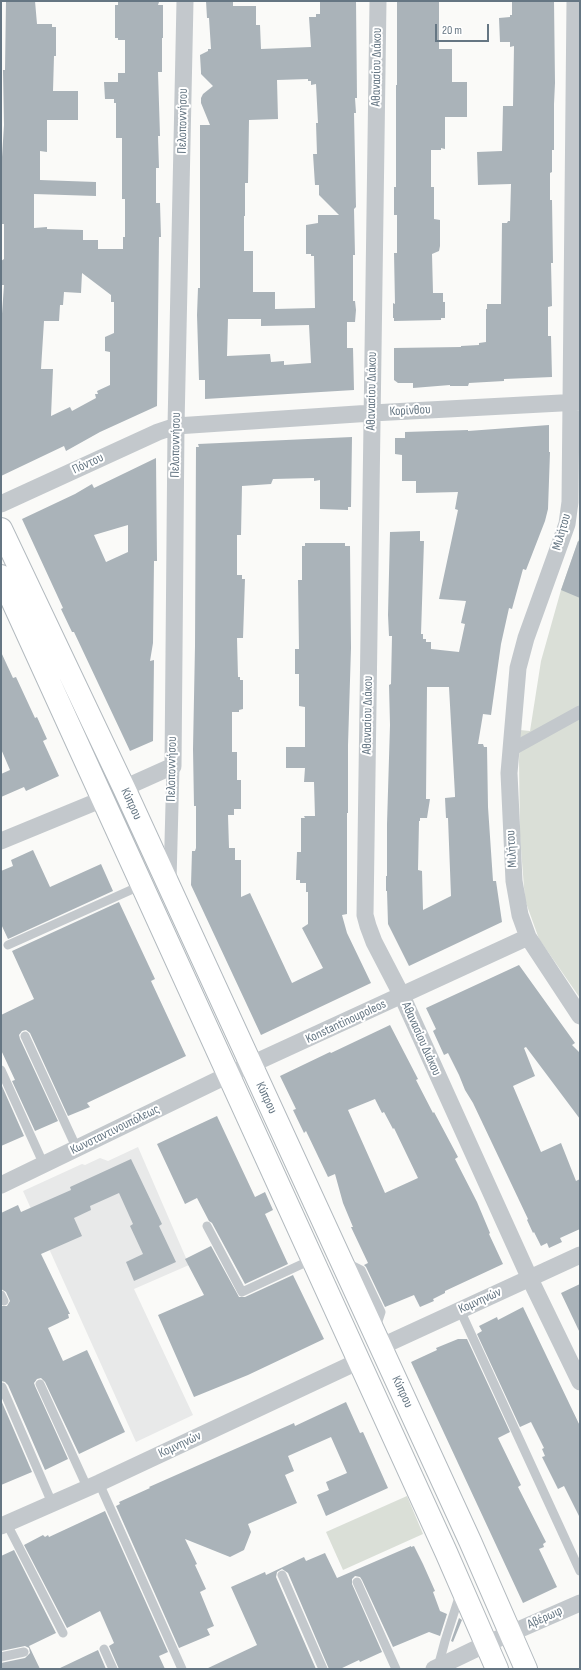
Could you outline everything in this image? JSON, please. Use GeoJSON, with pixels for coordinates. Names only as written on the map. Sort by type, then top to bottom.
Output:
{"type":"FeatureCollection","features":[{"type":"Feature","properties":{"kind":"main road","name":"Κύπρου"},"geometry":{"type":"LineString","coordinates":[[1,529],[124,788],[470,1541],[526,1669]]}},
{"type":"Feature","properties":{"kind":"main road","name":"Κύπρου"},"geometry":{"type":"LineString","coordinates":[[1,576],[313,1259],[498,1669]]}},
{"type":"Feature","properties":{"kind":"street","name":"Πελοποννήσου"},"geometry":{"type":"LineString","coordinates":[[170,889],[173,766],[176,426],[185,1]]}},
{"type":"Feature","properties":{"kind":"street","name":"Αθανασίου Διάκου"},"geometry":{"type":"LineString","coordinates":[[378,1],[365,914],[373,939],[402,996],[530,1279],[580,1382]]}},
{"type":"Feature","properties":{"kind":"street","name":"Μιλήτου"},"geometry":{"type":"LineString","coordinates":[[575,1],[575,402],[570,502],[567,524],[526,638],[516,683],[509,773],[514,881],[520,916],[528,938],[580,1016]]}},
{"type":"Feature","properties":{"kind":"street","name":"Κορίνθου"},"geometry":{"type":"LineString","coordinates":[[176,426],[372,413],[575,402]]}},
{"type":"Feature","properties":{"kind":"street","name":"Πόντου"},"geometry":{"type":"LineString","coordinates":[[1,504],[158,432],[176,426]]}},
{"type":"Feature","properties":{"kind":"street"},"geometry":{"type":"LineString","coordinates":[[511,750],[580,712]]}},
{"type":"Feature","properties":{"kind":"street"},"geometry":{"type":"LineString","coordinates":[[124,788],[173,766]]}},
{"type":"Feature","properties":{"kind":"street"},"geometry":{"type":"LineString","coordinates":[[1,840],[103,799]]}},
{"type":"Feature","properties":{"kind":"street","name":"Konstantinoupoleos"},"geometry":{"type":"LineString","coordinates":[[228,1075],[528,938]]}},
{"type":"Feature","properties":{"kind":"street","name":"Κωνσταντινουπόλεως"},"geometry":{"type":"LineString","coordinates":[[1,1185],[228,1075]]}},
{"type":"Feature","properties":{"kind":"street","name":"Κομνηνών"},"geometry":{"type":"LineString","coordinates":[[377,1340],[460,1310],[580,1255]]}},
{"type":"Feature","properties":{"kind":"street","name":"Κομνηνών"},"geometry":{"type":"LineString","coordinates":[[4,1525],[359,1361]]}},
{"type":"Feature","properties":{"kind":"street","name":"Αβέρωφ"},"geometry":{"type":"LineString","coordinates":[[486,1644],[580,1603]]}},
{"type":"Feature","properties":{"kind":"street"},"geometry":{"type":"LineString","coordinates":[[436,1668],[486,1644]]}},
{"type":"Feature","properties":{"kind":"lane"},"geometry":{"type":"LineString","coordinates":[[8,945],[142,885]]}},
{"type":"Feature","properties":{"kind":"lane"},"geometry":{"type":"LineString","coordinates":[[25,1036],[77,1149]]}},
{"type":"Feature","properties":{"kind":"lane"},"geometry":{"type":"LineString","coordinates":[[1,1070],[44,1165]]}},
{"type":"Feature","properties":{"kind":"lane"},"geometry":{"type":"LineString","coordinates":[[207,1226],[242,1292],[313,1259]]}},
{"type":"Feature","properties":{"kind":"lane"},"geometry":{"type":"LineString","coordinates":[[460,1310],[580,1570]]}},
{"type":"Feature","properties":{"kind":"lane"},"geometry":{"type":"LineString","coordinates":[[40,1384],[93,1485],[182,1669]]}},
{"type":"Feature","properties":{"kind":"lane"},"geometry":{"type":"LineString","coordinates":[[2,1387],[52,1503]]}},
{"type":"Feature","properties":{"kind":"lane"},"geometry":{"type":"LineString","coordinates":[[4,1525],[62,1633]]}},
{"type":"Feature","properties":{"kind":"lane"},"geometry":{"type":"LineString","coordinates":[[282,1575],[323,1669]]}},
{"type":"Feature","properties":{"kind":"lane"},"geometry":{"type":"LineString","coordinates":[[357,1582],[396,1669]]}},
{"type":"Feature","properties":{"kind":"lane"},"geometry":{"type":"LineString","coordinates":[[436,1668],[462,1589]]}},
{"type":"Feature","properties":{"kind":"lane"},"geometry":{"type":"LineString","coordinates":[[104,1649],[112,1669]]}},
{"type":"Feature","properties":{"kind":"lane"},"geometry":{"type":"LineString","coordinates":[[1,1657],[24,1652]]}},
{"type":"Feature","properties":{"kind":"shaded area"},"geometry":{"type":"Polygon","coordinates":[[[580,536],[580,998],[539,939],[525,900],[520,836],[519,761],[520,730],[530,731],[541,661],[561,590],[580,536]]]}},
{"type":"Feature","properties":{"kind":"shaded area"},"geometry":{"type":"Polygon","coordinates":[[[138,1147],[189,1265],[134,1289],[193,1415],[136,1442],[23,1191],[82,1164],[85,1165],[100,1158],[108,1161],[138,1147]]]}},
{"type":"Feature","properties":{"kind":"shaded area"},"geometry":{"type":"Polygon","coordinates":[[[407,1496],[423,1534],[343,1570],[326,1532],[407,1496]]]}},
{"type":"Feature","properties":{"kind":"building"},"geometry":{"type":"Polygon","coordinates":[[[6,1],[35,1],[37,24],[52,24],[52,27],[56,27],[56,56],[54,56],[53,91],[78,91],[78,120],[47,120],[47,152],[40,151],[40,180],[96,182],[96,196],[34,194],[34,228],[47,227],[47,229],[83,230],[83,240],[98,240],[98,249],[123,249],[123,237],[125,237],[125,199],[122,199],[122,138],[116,138],[116,103],[114,103],[114,99],[105,99],[104,82],[118,82],[118,73],[125,73],[125,40],[118,40],[118,38],[115,38],[115,5],[118,5],[118,2],[159,2],[158,5],[163,5],[162,72],[158,72],[160,136],[158,136],[159,168],[156,168],[156,203],[160,203],[161,237],[159,237],[157,406],[100,432],[66,451],[64,446],[1,476],[1,328],[4,285],[1,285],[1,261],[4,259],[4,224],[1,224],[1,157],[4,125],[3,70],[5,70],[6,1]],[[82,273],[81,293],[64,292],[63,305],[60,305],[59,321],[44,321],[41,369],[53,369],[51,416],[70,407],[72,411],[96,398],[95,394],[98,394],[97,391],[110,385],[110,352],[105,351],[105,337],[114,333],[114,302],[111,302],[111,295],[82,273]]]}},
{"type":"Feature","properties":{"kind":"building"},"geometry":{"type":"Polygon","coordinates":[[[206,1],[233,1],[233,6],[256,6],[256,25],[260,25],[261,49],[311,47],[309,17],[316,17],[316,14],[320,14],[320,1],[356,1],[357,98],[355,98],[356,113],[354,113],[356,207],[354,209],[355,255],[353,255],[353,301],[355,301],[356,310],[355,322],[347,322],[347,348],[353,348],[354,390],[205,399],[205,380],[199,380],[197,315],[198,288],[200,288],[200,125],[210,125],[201,103],[201,98],[203,94],[213,86],[201,74],[200,55],[208,51],[208,49],[211,49],[209,18],[207,18],[206,1]],[[308,79],[277,80],[278,119],[249,120],[248,183],[245,183],[244,251],[253,251],[253,292],[275,292],[275,309],[315,308],[314,256],[311,256],[311,254],[306,254],[306,225],[318,223],[318,215],[339,215],[319,195],[319,185],[315,185],[313,154],[317,154],[316,123],[318,123],[316,84],[311,85],[311,81],[308,81],[308,79]],[[228,319],[227,356],[270,354],[271,362],[284,361],[284,365],[311,363],[309,325],[261,326],[261,319],[228,319]]]}},
{"type":"Feature","properties":{"kind":"building"},"geometry":{"type":"Polygon","coordinates":[[[397,1],[439,1],[439,49],[452,49],[452,82],[467,82],[467,117],[445,117],[445,149],[441,148],[441,150],[431,150],[431,187],[434,187],[434,219],[440,220],[439,251],[432,254],[433,293],[443,293],[443,302],[445,302],[445,318],[441,318],[441,320],[394,321],[393,318],[393,303],[395,304],[394,253],[397,253],[397,215],[394,215],[394,187],[396,187],[397,1]]]}},
{"type":"Feature","properties":{"kind":"building"},"geometry":{"type":"Polygon","coordinates":[[[512,1],[554,1],[554,150],[552,150],[552,172],[550,173],[553,263],[551,263],[552,306],[548,307],[548,336],[551,336],[552,377],[504,379],[504,381],[469,383],[468,386],[450,385],[413,388],[413,383],[398,383],[394,380],[394,348],[461,347],[479,345],[479,343],[486,342],[487,304],[501,304],[502,223],[507,223],[510,221],[511,184],[478,185],[477,152],[502,151],[503,106],[513,106],[514,46],[510,47],[510,42],[500,42],[499,18],[510,17],[510,15],[512,15],[512,1]]]}},
{"type":"Feature","properties":{"kind":"building"},"geometry":{"type":"Polygon","coordinates":[[[549,425],[550,452],[548,509],[545,521],[526,570],[523,569],[512,609],[509,608],[501,644],[491,715],[483,714],[478,744],[483,744],[484,747],[487,747],[488,807],[493,881],[496,881],[502,922],[409,966],[388,924],[386,891],[390,725],[389,685],[391,684],[392,636],[389,636],[388,615],[390,532],[420,531],[420,541],[424,541],[421,634],[423,634],[423,639],[426,639],[426,642],[431,642],[431,649],[459,652],[465,624],[461,623],[466,601],[439,599],[458,510],[455,509],[458,492],[416,493],[416,481],[402,481],[402,455],[395,454],[395,438],[405,438],[405,432],[468,431],[549,425]],[[427,687],[426,799],[430,799],[427,818],[420,818],[419,821],[418,870],[422,871],[423,910],[451,896],[448,818],[446,818],[445,798],[455,797],[449,687],[427,687]]]}},
{"type":"Feature","properties":{"kind":"building"},"geometry":{"type":"Polygon","coordinates":[[[352,437],[351,507],[348,507],[348,510],[320,509],[320,480],[314,481],[314,478],[273,479],[271,484],[242,486],[241,535],[237,535],[237,575],[242,575],[242,579],[245,579],[243,638],[237,638],[238,677],[240,677],[240,680],[243,680],[243,709],[239,710],[239,712],[232,712],[232,752],[237,752],[237,780],[241,780],[241,809],[234,809],[234,815],[228,815],[229,848],[235,848],[235,860],[241,860],[241,897],[250,893],[292,983],[323,968],[302,928],[308,924],[308,892],[306,892],[306,883],[300,883],[300,880],[296,880],[297,852],[301,852],[301,818],[305,818],[304,816],[315,816],[314,782],[304,782],[305,768],[286,768],[286,747],[305,747],[305,707],[299,706],[299,674],[295,674],[295,649],[299,649],[298,580],[302,580],[302,546],[305,546],[305,543],[345,543],[345,546],[350,546],[351,648],[348,745],[347,914],[342,915],[347,933],[371,983],[261,1035],[191,885],[192,851],[195,851],[196,848],[196,806],[194,806],[193,749],[196,447],[199,447],[198,444],[352,437]]]}},
{"type":"Feature","properties":{"kind":"building"},"geometry":{"type":"Polygon","coordinates":[[[156,458],[157,561],[154,561],[153,643],[150,661],[154,660],[153,741],[130,751],[74,632],[72,632],[61,609],[63,608],[22,519],[75,494],[92,484],[94,488],[156,458]],[[128,525],[94,535],[106,562],[128,552],[128,525]]]}},
{"type":"Feature","properties":{"kind":"building"},"geometry":{"type":"Polygon","coordinates":[[[578,541],[580,542],[580,598],[561,590],[578,541]]]}},
{"type":"Feature","properties":{"kind":"building"},"geometry":{"type":"Polygon","coordinates":[[[1,652],[13,678],[16,677],[35,718],[37,717],[47,739],[43,741],[59,776],[26,791],[24,787],[1,797],[1,774],[10,770],[1,749],[1,652]]]}},
{"type":"Feature","properties":{"kind":"building"},"geometry":{"type":"Polygon","coordinates":[[[33,850],[50,887],[101,864],[113,891],[8,939],[1,924],[1,871],[13,866],[11,860],[33,850]]]}},
{"type":"Feature","properties":{"kind":"building"},"geometry":{"type":"Polygon","coordinates":[[[119,902],[155,979],[151,981],[186,1056],[87,1103],[90,1107],[68,1116],[30,1033],[26,1030],[22,1031],[19,1035],[20,1039],[58,1121],[35,1131],[12,1081],[15,1080],[1,1050],[1,1015],[34,999],[12,951],[119,902]]]}},
{"type":"Feature","properties":{"kind":"building"},"geometry":{"type":"Polygon","coordinates":[[[519,965],[575,1043],[572,1045],[580,1053],[580,1119],[526,1047],[524,1048],[535,1076],[513,1086],[541,1152],[561,1143],[576,1181],[580,1179],[580,1229],[560,1238],[562,1242],[549,1248],[547,1243],[541,1246],[534,1232],[533,1233],[527,1220],[528,1219],[448,1053],[444,1055],[433,1031],[436,1029],[426,1008],[519,965]]]}},
{"type":"Feature","properties":{"kind":"building"},"geometry":{"type":"Polygon","coordinates":[[[390,1025],[418,1079],[416,1080],[433,1113],[434,1112],[458,1157],[455,1159],[477,1202],[490,1233],[489,1234],[503,1264],[445,1291],[445,1293],[433,1299],[434,1301],[420,1307],[414,1295],[385,1307],[364,1265],[368,1263],[351,1227],[353,1227],[343,1203],[335,1174],[328,1177],[306,1131],[304,1133],[293,1110],[296,1109],[280,1076],[330,1052],[331,1053],[390,1025]],[[375,1099],[348,1110],[385,1193],[418,1178],[394,1128],[393,1129],[384,1112],[382,1113],[375,1099]]]}},
{"type":"Feature","properties":{"kind":"building"},"geometry":{"type":"Polygon","coordinates":[[[2,1086],[24,1136],[1,1146],[1,1087],[2,1086]]]}},
{"type":"Feature","properties":{"kind":"building"},"geometry":{"type":"Polygon","coordinates":[[[217,1116],[255,1197],[265,1192],[273,1210],[265,1214],[288,1264],[245,1284],[197,1198],[185,1204],[157,1144],[217,1116]]]}},
{"type":"Feature","properties":{"kind":"building"},"geometry":{"type":"Polygon","coordinates":[[[131,1159],[162,1224],[159,1226],[176,1262],[134,1281],[126,1262],[143,1254],[130,1226],[133,1224],[119,1193],[90,1206],[91,1210],[74,1218],[82,1236],[41,1254],[70,1314],[68,1314],[69,1318],[48,1328],[63,1361],[87,1350],[125,1432],[79,1454],[45,1382],[41,1378],[37,1379],[34,1383],[35,1386],[68,1459],[45,1470],[8,1385],[1,1381],[1,1306],[7,1306],[10,1301],[6,1292],[1,1289],[1,1213],[18,1205],[21,1212],[71,1190],[70,1187],[131,1159]]]}},
{"type":"Feature","properties":{"kind":"building"},"geometry":{"type":"Polygon","coordinates":[[[211,1246],[239,1297],[245,1297],[293,1275],[324,1339],[248,1375],[194,1397],[158,1315],[204,1295],[185,1259],[211,1246]]]}},
{"type":"Feature","properties":{"kind":"building"},"geometry":{"type":"Polygon","coordinates":[[[580,1284],[580,1333],[561,1293],[580,1284]]]}},
{"type":"Feature","properties":{"kind":"building"},"geometry":{"type":"Polygon","coordinates":[[[523,1307],[580,1426],[580,1518],[564,1486],[558,1489],[542,1457],[545,1456],[542,1449],[544,1448],[531,1422],[520,1427],[477,1334],[482,1331],[479,1326],[497,1317],[498,1320],[523,1307]]]}},
{"type":"Feature","properties":{"kind":"building"},"geometry":{"type":"Polygon","coordinates":[[[458,1339],[467,1339],[510,1432],[498,1438],[521,1485],[518,1487],[546,1542],[543,1544],[544,1547],[539,1549],[557,1587],[523,1603],[411,1362],[437,1350],[436,1348],[458,1339]]]}},
{"type":"Feature","properties":{"kind":"building"},"geometry":{"type":"Polygon","coordinates":[[[1,1400],[32,1472],[1,1485],[1,1400]]]}},
{"type":"Feature","properties":{"kind":"building"},"geometry":{"type":"Polygon","coordinates":[[[346,1402],[360,1433],[363,1432],[388,1488],[326,1516],[317,1495],[329,1490],[326,1482],[347,1473],[331,1437],[288,1456],[294,1471],[285,1475],[297,1503],[248,1524],[251,1532],[244,1550],[230,1557],[185,1539],[197,1564],[195,1565],[206,1589],[200,1592],[214,1626],[207,1629],[210,1635],[179,1648],[116,1506],[120,1504],[119,1502],[150,1488],[149,1487],[294,1423],[295,1426],[346,1402]]]}},
{"type":"Feature","properties":{"kind":"building"},"geometry":{"type":"Polygon","coordinates":[[[105,1511],[168,1652],[159,1656],[165,1669],[119,1669],[109,1646],[114,1643],[100,1611],[67,1628],[24,1545],[43,1535],[45,1537],[48,1535],[49,1537],[105,1511]]]}},
{"type":"Feature","properties":{"kind":"building"},"geometry":{"type":"Polygon","coordinates":[[[414,1546],[423,1564],[435,1591],[433,1592],[440,1611],[447,1614],[440,1636],[429,1632],[393,1647],[362,1580],[360,1577],[355,1576],[352,1579],[352,1584],[382,1652],[360,1662],[359,1660],[340,1669],[329,1669],[288,1573],[282,1569],[277,1572],[276,1577],[316,1669],[206,1669],[257,1645],[231,1587],[265,1572],[266,1575],[304,1557],[306,1561],[325,1553],[337,1578],[414,1546]]]}},
{"type":"Feature","properties":{"kind":"building"},"geometry":{"type":"Polygon","coordinates":[[[14,1550],[56,1633],[29,1646],[40,1669],[1,1669],[1,1663],[25,1658],[30,1653],[29,1648],[25,1646],[1,1651],[1,1556],[14,1550]]]}},
{"type":"Feature","properties":{"kind":"building"},"geometry":{"type":"Polygon","coordinates":[[[459,1618],[462,1620],[453,1642],[451,1641],[459,1618]]]}},
{"type":"Feature","properties":{"kind":"building"},"geometry":{"type":"Polygon","coordinates":[[[98,1650],[106,1669],[58,1669],[98,1650]]]}}]}
